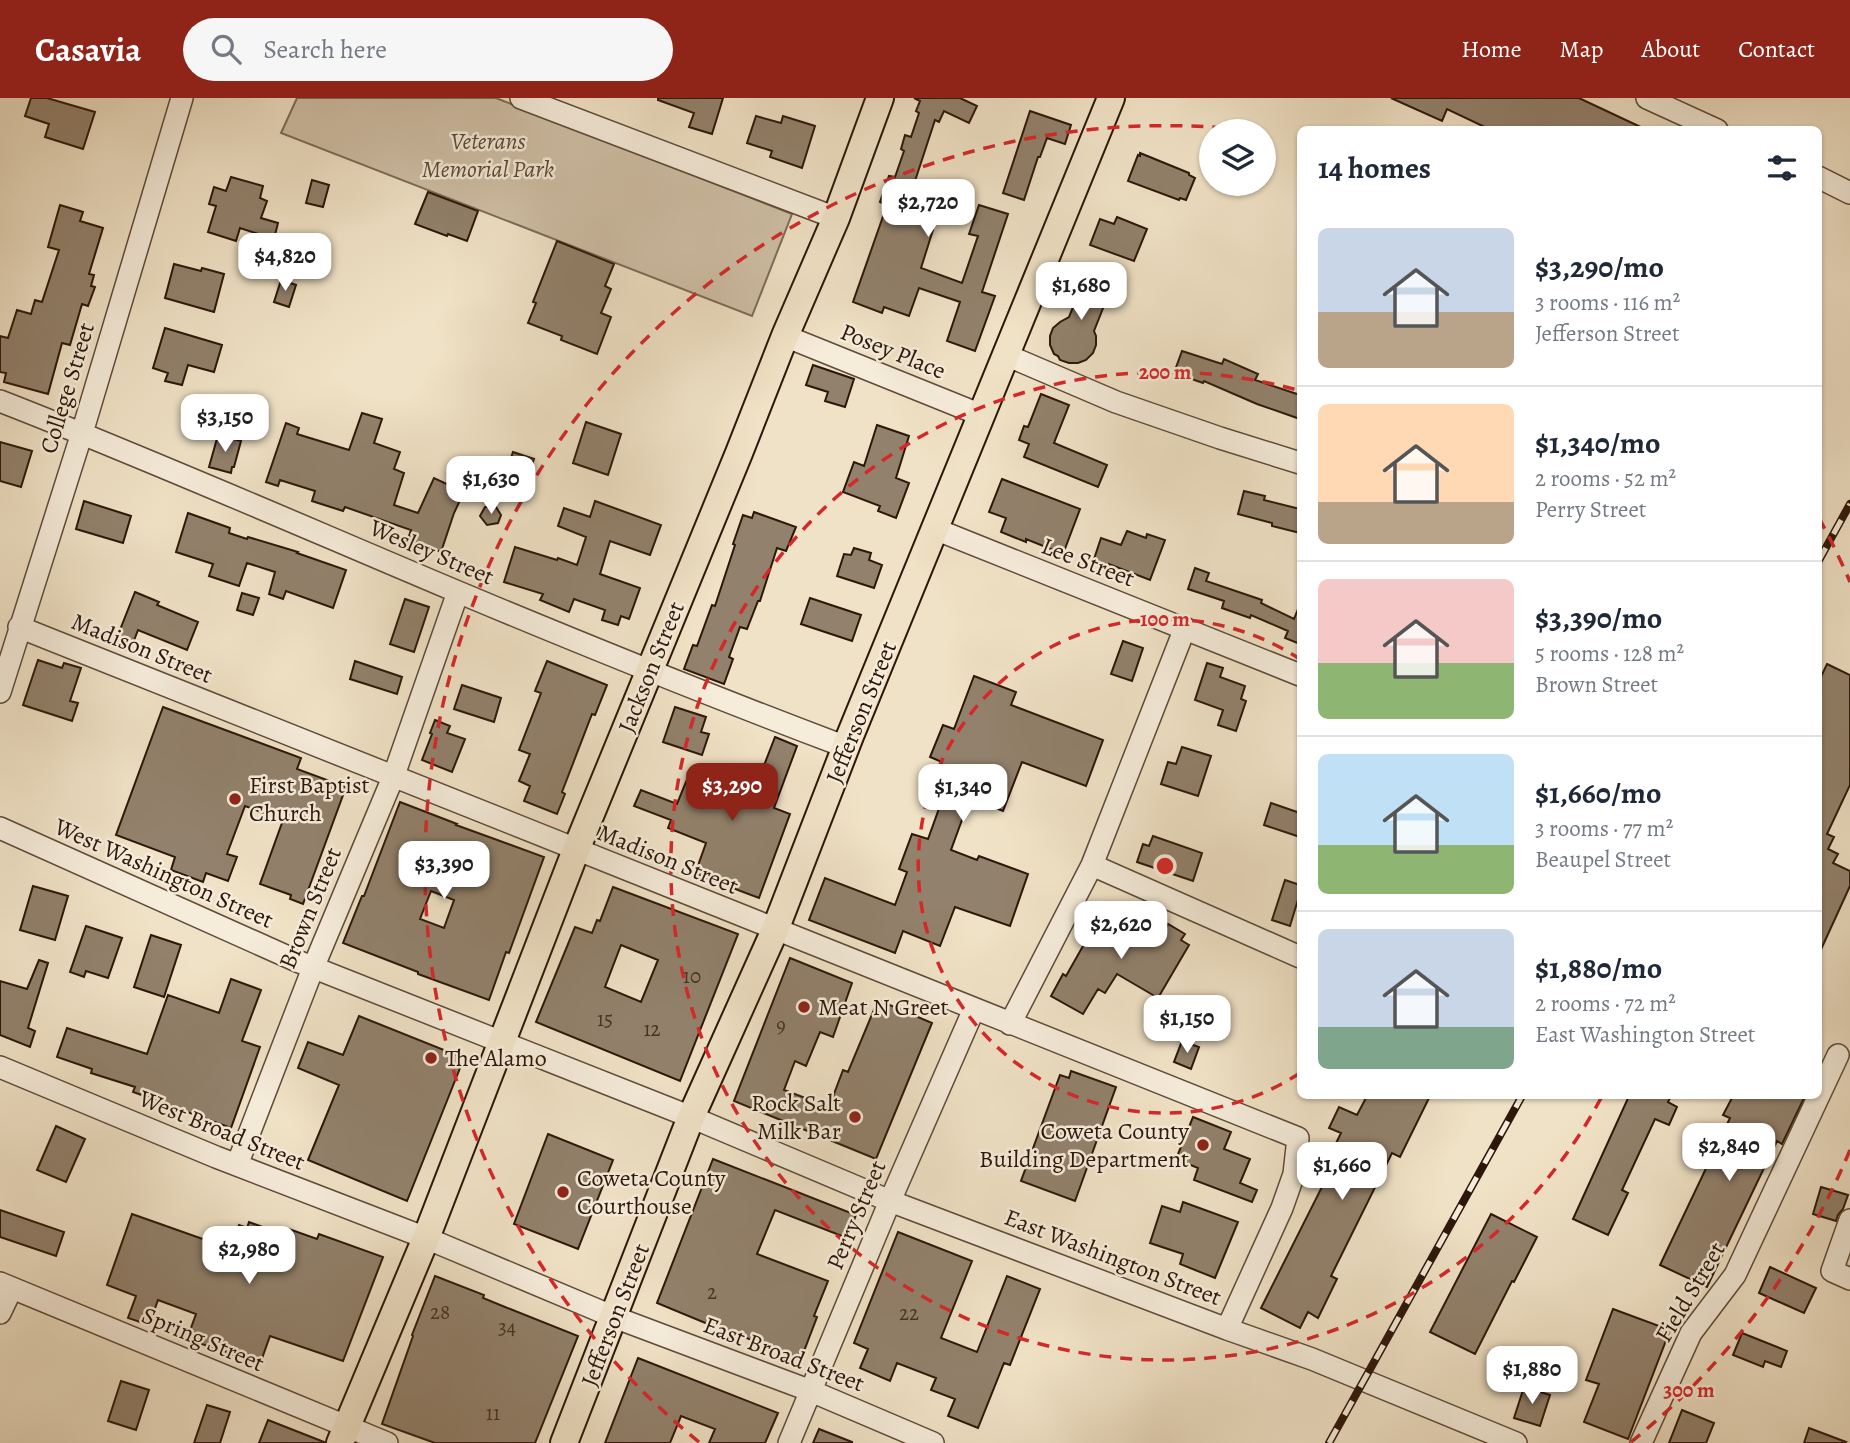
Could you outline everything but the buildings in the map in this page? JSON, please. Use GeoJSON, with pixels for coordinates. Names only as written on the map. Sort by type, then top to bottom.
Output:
{"type":"FeatureCollection","features":[{"type":"Feature","properties":{"kind":"main road","name":"Jackson Street"},"geometry":{"type":"LineString","coordinates":[[343,1435],[426,1238],[576,850],[785,336],[836,218],[880,98]]}},
{"type":"Feature","properties":{"kind":"main road","name":"Jefferson Street"},"geometry":{"type":"LineString","coordinates":[[564,1443],[691,1117],[775,930],[846,747],[1111,98]]}},
{"type":"Feature","properties":{"kind":"street","name":"College Street"},"geometry":{"type":"LineString","coordinates":[[0,692],[82,433],[181,98]]}},
{"type":"Feature","properties":{"kind":"street"},"geometry":{"type":"LineString","coordinates":[[521,98],[836,218]]}},
{"type":"Feature","properties":{"kind":"street"},"geometry":{"type":"LineString","coordinates":[[1647,98],[1708,126]]}},
{"type":"Feature","properties":{"kind":"street"},"geometry":{"type":"LineString","coordinates":[[1822,179],[1850,193]]}},
{"type":"Feature","properties":{"kind":"street","name":"Posey Place"},"geometry":{"type":"LineString","coordinates":[[785,336],[981,415]]}},
{"type":"Feature","properties":{"kind":"street"},"geometry":{"type":"LineString","coordinates":[[1006,355],[1116,402],[1297,462]]}},
{"type":"Feature","properties":{"kind":"street","name":"Wesley Street"},"geometry":{"type":"LineString","coordinates":[[0,401],[650,671],[846,747]]}},
{"type":"Feature","properties":{"kind":"street","name":"Lee Street"},"geometry":{"type":"LineString","coordinates":[[935,529],[1297,674]]}},
{"type":"Feature","properties":{"kind":"street","name":"Brown Street"},"geometry":{"type":"LineString","coordinates":[[237,1165],[313,968],[394,775],[458,592]]}},
{"type":"Feature","properties":{"kind":"street","name":"Madison Street"},"geometry":{"type":"LineString","coordinates":[[19,627],[1298,1139],[1294,1174],[1282,1208],[1227,1329]]}},
{"type":"Feature","properties":{"kind":"street"},"geometry":{"type":"LineString","coordinates":[[1010,1024],[1092,864],[1185,628]]}},
{"type":"Feature","properties":{"kind":"street","name":"West Washington Street"},"geometry":{"type":"LineString","coordinates":[[0,828],[313,968],[691,1117]]}},
{"type":"Feature","properties":{"kind":"street"},"geometry":{"type":"LineString","coordinates":[[1092,864],[1297,956]]}},
{"type":"Feature","properties":{"kind":"street","name":"Perry Street"},"geometry":{"type":"LineString","coordinates":[[789,1443],[974,1009]]}},
{"type":"Feature","properties":{"kind":"street","name":"Field Street"},"geometry":{"type":"LineString","coordinates":[[1822,1089],[1838,1055]]}},
{"type":"Feature","properties":{"kind":"street","name":"West Broad Street"},"geometry":{"type":"LineString","coordinates":[[0,1067],[237,1165],[426,1238],[614,1317]]}},
{"type":"Feature","properties":{"kind":"street","name":"Field Street"},"geometry":{"type":"LineString","coordinates":[[1641,1443],[1691,1333],[1735,1275],[1817,1099]]}},
{"type":"Feature","properties":{"kind":"street","name":"East Washington Street"},"geometry":{"type":"LineString","coordinates":[[691,1117],[890,1201],[1312,1359],[1516,1443]]}},
{"type":"Feature","properties":{"kind":"street"},"geometry":{"type":"LineString","coordinates":[[1850,1220],[1832,1271],[1850,1279]]}},
{"type":"Feature","properties":{"kind":"street"},"geometry":{"type":"LineString","coordinates":[[0,1313],[6,1286]]}},
{"type":"Feature","properties":{"kind":"street","name":"Spring Street"},"geometry":{"type":"LineString","coordinates":[[6,1286],[343,1435],[387,1443]]}},
{"type":"Feature","properties":{"kind":"street","name":"East Broad Street"},"geometry":{"type":"LineString","coordinates":[[614,1317],[811,1391],[933,1443]]}},
{"type":"Feature","properties":{"kind":"green space","name":"Veterans Memorial Park"},"geometry":{"type":"Polygon","coordinates":[[[297,98],[496,98],[792,214],[752,316],[281,133],[297,98]]]}},
{"type":"Feature","properties":{"kind":"railway"},"geometry":{"type":"LineString","coordinates":[[1822,555],[1850,504]]}},
{"type":"Feature","properties":{"kind":"railway"},"geometry":{"type":"LineString","coordinates":[[1329,1443],[1520,1099]]}},
{"type":"Feature","properties":{"kind":"place","name":"First Baptist Church"},"geometry":{"type":"Point","coordinates":[235,799]}},
{"type":"Feature","properties":{"kind":"place","name":"Meat N Greet"},"geometry":{"type":"Point","coordinates":[804,1007]}},
{"type":"Feature","properties":{"kind":"place","name":"The Alamo"},"geometry":{"type":"Point","coordinates":[431,1058]}},
{"type":"Feature","properties":{"kind":"place","name":"Rock Salt Milk Bar"},"geometry":{"type":"Point","coordinates":[855,1117]}},
{"type":"Feature","properties":{"kind":"place","name":"Coweta County Building Department"},"geometry":{"type":"Point","coordinates":[1203,1145]}},
{"type":"Feature","properties":{"kind":"place","name":"Coweta County Courthouse"},"geometry":{"type":"Point","coordinates":[563,1192]}}]}
